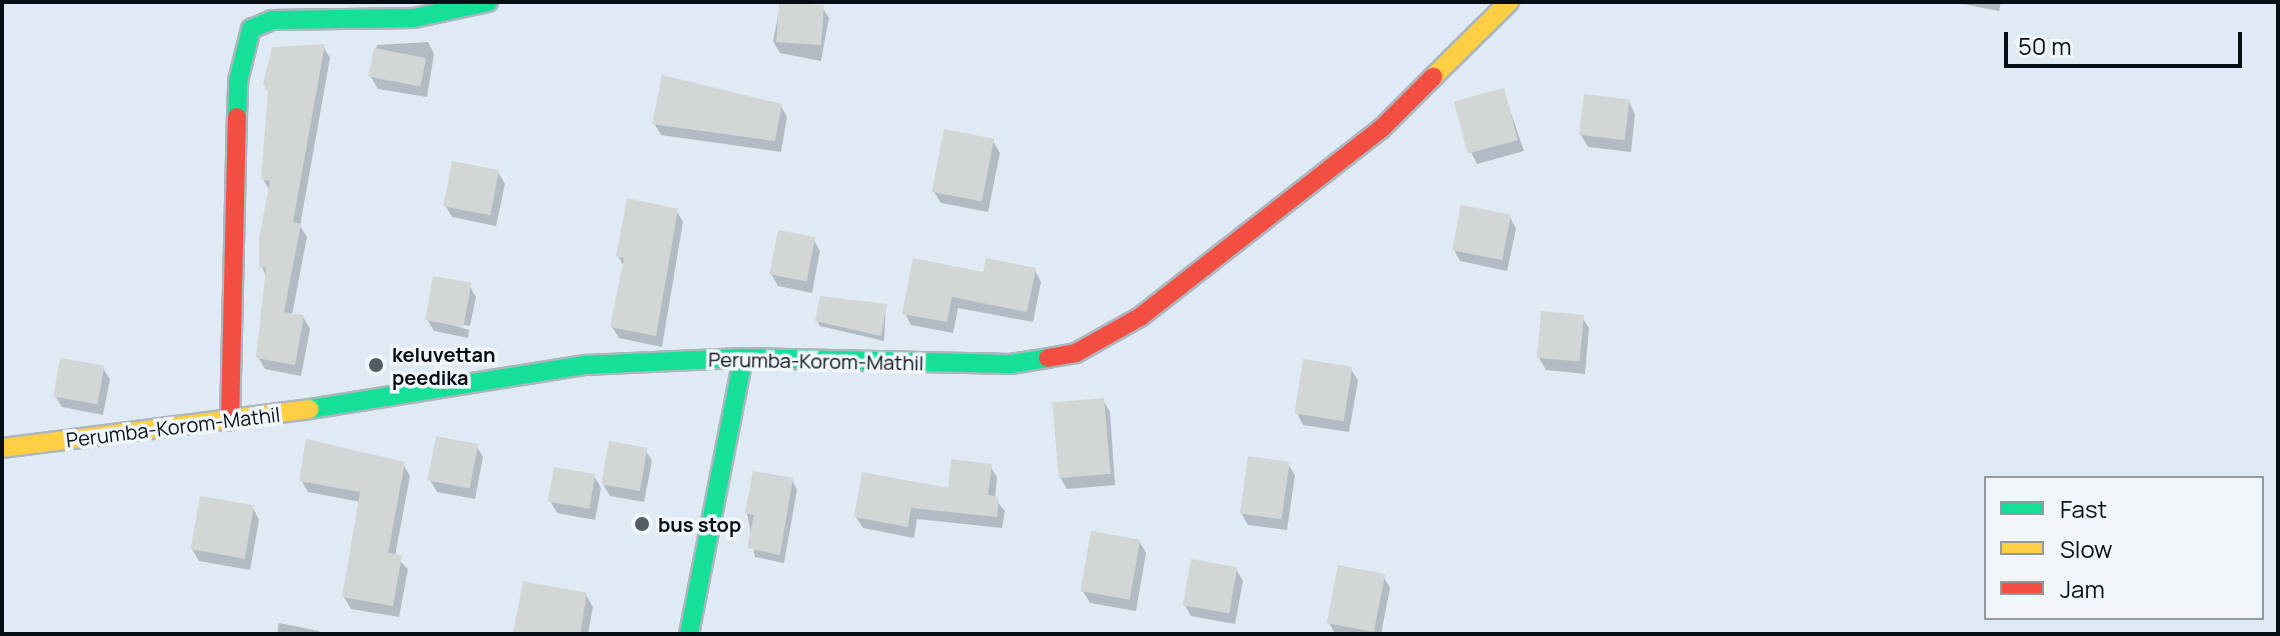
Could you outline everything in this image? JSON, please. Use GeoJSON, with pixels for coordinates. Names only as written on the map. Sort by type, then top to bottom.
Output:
{"type":"FeatureCollection","features":[{"type":"Feature","properties":{"kind":"street"},"geometry":{"type":"LineString","coordinates":[[230,421],[238,81],[251,29],[272,20],[414,18],[488,2]]}},
{"type":"Feature","properties":{"kind":"street","name":"Perumba-Korom-Mathil"},"geometry":{"type":"LineString","coordinates":[[2,448],[230,421],[586,365],[743,358],[1011,364],[1076,353],[1140,317],[1381,129],[1509,2]]}},
{"type":"Feature","properties":{"kind":"street"},"geometry":{"type":"LineString","coordinates":[[689,634],[743,358]]}},
{"type":"Feature","properties":{"kind":"building"},"geometry":{"type":"Polygon","coordinates":[[[779,2],[824,5],[821,45],[776,42],[779,2]]]}},
{"type":"Feature","properties":{"kind":"building"},"geometry":{"type":"Polygon","coordinates":[[[325,44],[293,222],[301,224],[284,312],[304,315],[295,365],[256,358],[266,268],[259,267],[259,238],[270,181],[261,179],[268,92],[263,84],[272,47],[325,44]]]}},
{"type":"Feature","properties":{"kind":"building"},"geometry":{"type":"Polygon","coordinates":[[[374,48],[426,58],[420,87],[368,76],[374,48]]]}},
{"type":"Feature","properties":{"kind":"building"},"geometry":{"type":"Polygon","coordinates":[[[662,75],[782,104],[775,141],[652,124],[662,75]]]}},
{"type":"Feature","properties":{"kind":"building"},"geometry":{"type":"Polygon","coordinates":[[[1504,88],[1518,140],[1468,154],[1454,101],[1504,88]]]}},
{"type":"Feature","properties":{"kind":"building"},"geometry":{"type":"Polygon","coordinates":[[[1584,94],[1630,100],[1625,140],[1579,135],[1584,94]]]}},
{"type":"Feature","properties":{"kind":"building"},"geometry":{"type":"Polygon","coordinates":[[[944,129],[994,139],[982,202],[932,192],[944,129]]]}},
{"type":"Feature","properties":{"kind":"building"},"geometry":{"type":"Polygon","coordinates":[[[452,161],[499,170],[490,215],[443,206],[452,161]]]}},
{"type":"Feature","properties":{"kind":"building"},"geometry":{"type":"Polygon","coordinates":[[[627,198],[678,209],[656,336],[610,327],[624,258],[616,256],[627,198]]]}},
{"type":"Feature","properties":{"kind":"building"},"geometry":{"type":"Polygon","coordinates":[[[1461,205],[1511,215],[1502,260],[1452,250],[1461,205]]]}},
{"type":"Feature","properties":{"kind":"building"},"geometry":{"type":"Polygon","coordinates":[[[778,230],[815,237],[807,281],[769,274],[778,230]]]}},
{"type":"Feature","properties":{"kind":"building"},"geometry":{"type":"Polygon","coordinates":[[[913,258],[983,272],[986,258],[1036,268],[1027,312],[952,297],[947,322],[902,314],[913,258]]]}},
{"type":"Feature","properties":{"kind":"building"},"geometry":{"type":"Polygon","coordinates":[[[433,276],[471,283],[464,327],[425,320],[433,276]]]}},
{"type":"Feature","properties":{"kind":"building"},"geometry":{"type":"Polygon","coordinates":[[[820,296],[887,304],[881,336],[815,321],[820,296]]]}},
{"type":"Feature","properties":{"kind":"building"},"geometry":{"type":"Polygon","coordinates":[[[1541,311],[1584,315],[1580,362],[1537,358],[1541,311]]]}},
{"type":"Feature","properties":{"kind":"building"},"geometry":{"type":"Polygon","coordinates":[[[60,358],[104,366],[98,404],[53,396],[60,358]]]}},
{"type":"Feature","properties":{"kind":"building"},"geometry":{"type":"Polygon","coordinates":[[[1303,359],[1352,367],[1344,421],[1294,413],[1303,359]]]}},
{"type":"Feature","properties":{"kind":"building"},"geometry":{"type":"Polygon","coordinates":[[[1104,398],[1111,474],[1059,478],[1052,403],[1104,398]]]}},
{"type":"Feature","properties":{"kind":"building"},"geometry":{"type":"Polygon","coordinates":[[[436,436],[478,444],[470,488],[427,480],[436,436]]]}},
{"type":"Feature","properties":{"kind":"building"},"geometry":{"type":"Polygon","coordinates":[[[306,439],[405,462],[388,553],[402,555],[393,606],[342,597],[360,492],[299,481],[306,439]]]}},
{"type":"Feature","properties":{"kind":"building"},"geometry":{"type":"Polygon","coordinates":[[[609,441],[647,448],[640,491],[601,484],[609,441]]]}},
{"type":"Feature","properties":{"kind":"building"},"geometry":{"type":"Polygon","coordinates":[[[1248,456],[1290,462],[1282,519],[1240,513],[1248,456]]]}},
{"type":"Feature","properties":{"kind":"building"},"geometry":{"type":"Polygon","coordinates":[[[951,459],[992,464],[988,495],[999,497],[997,517],[911,508],[908,527],[854,517],[862,472],[948,488],[951,459]]]}},
{"type":"Feature","properties":{"kind":"building"},"geometry":{"type":"Polygon","coordinates":[[[554,467],[595,474],[589,509],[548,501],[554,467]]]}},
{"type":"Feature","properties":{"kind":"building"},"geometry":{"type":"Polygon","coordinates":[[[753,471],[793,478],[780,555],[747,548],[754,515],[745,513],[753,471]]]}},
{"type":"Feature","properties":{"kind":"building"},"geometry":{"type":"Polygon","coordinates":[[[200,496],[254,506],[245,559],[191,549],[200,496]]]}},
{"type":"Feature","properties":{"kind":"building"},"geometry":{"type":"Polygon","coordinates":[[[1091,531],[1140,540],[1130,600],[1080,591],[1091,531]]]}},
{"type":"Feature","properties":{"kind":"building"},"geometry":{"type":"Polygon","coordinates":[[[1191,559],[1237,567],[1229,613],[1183,605],[1191,559]]]}},
{"type":"Feature","properties":{"kind":"building"},"geometry":{"type":"Polygon","coordinates":[[[1338,565],[1385,574],[1374,632],[1327,623],[1338,565]]]}},
{"type":"Feature","properties":{"kind":"building"},"geometry":{"type":"Polygon","coordinates":[[[523,581],[587,593],[580,634],[513,634],[523,581]]]}},
{"type":"Feature","properties":{"kind":"traffic: fast"},"geometry":{"type":"LineString","coordinates":[[237,117],[238,81],[251,29],[272,20],[414,18],[488,2]]}},
{"type":"Feature","properties":{"kind":"traffic: fast"},"geometry":{"type":"LineString","coordinates":[[310,409],[586,365],[743,358],[1011,364],[1048,358]]}},
{"type":"Feature","properties":{"kind":"traffic: fast"},"geometry":{"type":"LineString","coordinates":[[689,634],[743,358]]}},
{"type":"Feature","properties":{"kind":"traffic: slow"},"geometry":{"type":"LineString","coordinates":[[1433,77],[1509,2]]}},
{"type":"Feature","properties":{"kind":"traffic: slow"},"geometry":{"type":"LineString","coordinates":[[2,448],[310,409]]}},
{"type":"Feature","properties":{"kind":"traffic: jam"},"geometry":{"type":"LineString","coordinates":[[1048,358],[1076,353],[1140,317],[1381,129],[1433,77]]}},
{"type":"Feature","properties":{"kind":"traffic: jam"},"geometry":{"type":"LineString","coordinates":[[230,421],[237,117]]}},
{"type":"Feature","properties":{"kind":"place","name":"keluvettan peedika"},"geometry":{"type":"Point","coordinates":[376,365]}},
{"type":"Feature","properties":{"kind":"place","name":"bus stop"},"geometry":{"type":"Point","coordinates":[642,524]}}]}
